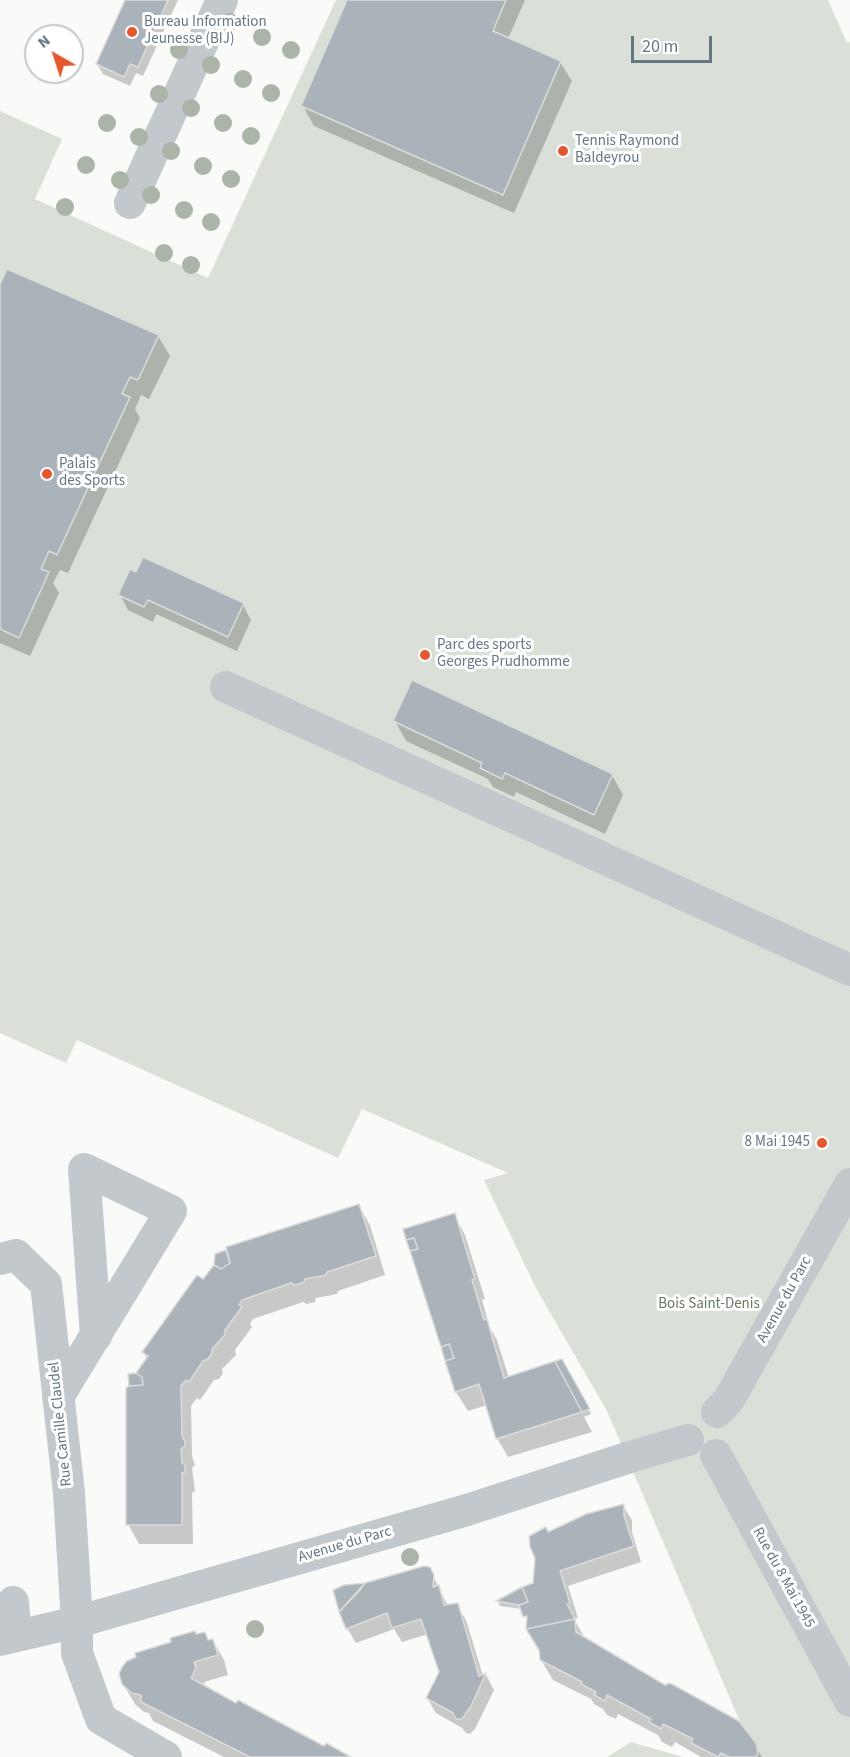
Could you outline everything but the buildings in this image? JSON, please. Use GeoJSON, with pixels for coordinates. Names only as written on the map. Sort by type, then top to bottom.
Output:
{"type":"FeatureCollection","features":[{"type":"Feature","properties":{"kind":"street"},"geometry":{"type":"LineString","coordinates":[[130,203],[222,0]]}},
{"type":"Feature","properties":{"kind":"street"},"geometry":{"type":"LineString","coordinates":[[226,687],[850,970]]}},
{"type":"Feature","properties":{"kind":"street"},"geometry":{"type":"LineString","coordinates":[[58,1398],[96,1336],[171,1211],[84,1169],[96,1336]]}},
{"type":"Feature","properties":{"kind":"street","name":"Avenue du Parc"},"geometry":{"type":"LineString","coordinates":[[717,1412],[728,1401],[850,1184]]}},
{"type":"Feature","properties":{"kind":"street","name":"Rue Camille Claudel"},"geometry":{"type":"LineString","coordinates":[[0,1259],[16,1255],[46,1284],[69,1493],[77,1653],[101,1719],[166,1757]]}},
{"type":"Feature","properties":{"kind":"street"},"geometry":{"type":"LineString","coordinates":[[708,1411],[717,1412],[725,1417],[732,1434],[724,1450],[716,1455],[707,1456],[692,1448],[687,1432],[693,1417],[708,1411]]}},
{"type":"Feature","properties":{"kind":"street","name":"Avenue du Parc"},"geometry":{"type":"LineString","coordinates":[[8,1638],[77,1622],[467,1510],[688,1440]]}},
{"type":"Feature","properties":{"kind":"street","name":"Rue du 8 Mai 1945"},"geometry":{"type":"LineString","coordinates":[[716,1455],[850,1701]]}},
{"type":"Feature","properties":{"kind":"street"},"geometry":{"type":"LineString","coordinates":[[8,1638],[12,1602]]}},
{"type":"Feature","properties":{"kind":"green space","name":"Parc des sports Georges Prudhomme"},"geometry":{"type":"Polygon","coordinates":[[[336,0],[828,0],[847,43],[850,42],[850,1757],[744,1757],[747,1738],[607,1411],[537,1290],[484,1180],[508,1173],[362,1109],[338,1158],[77,1040],[66,1063],[0,1033],[0,111],[62,139],[35,199],[208,278],[336,0]]]}},
{"type":"Feature","properties":{"kind":"green space"},"geometry":{"type":"Polygon","coordinates":[[[631,1742],[683,1757],[607,1757],[631,1742]]]}},
{"type":"Feature","properties":{"kind":"place","name":"Bureau Information Jeunesse (BIJ)"},"geometry":{"type":"Point","coordinates":[132,32]}},
{"type":"Feature","properties":{"kind":"place","name":"Tennis Raymond Baldeyrou"},"geometry":{"type":"Point","coordinates":[563,151]}},
{"type":"Feature","properties":{"kind":"place","name":"Palais des Sports"},"geometry":{"type":"Point","coordinates":[47,474]}},
{"type":"Feature","properties":{"kind":"place","name":"Parc des sports Georges Prudhomme"},"geometry":{"type":"Point","coordinates":[425,655]}},
{"type":"Feature","properties":{"kind":"place","name":"8 Mai 1945"},"geometry":{"type":"Point","coordinates":[822,1143]}},
{"type":"Feature","properties":{"kind":"park label","name":"Bois Saint-Denis"},"geometry":{"type":"Point","coordinates":[709,1305]}}]}
